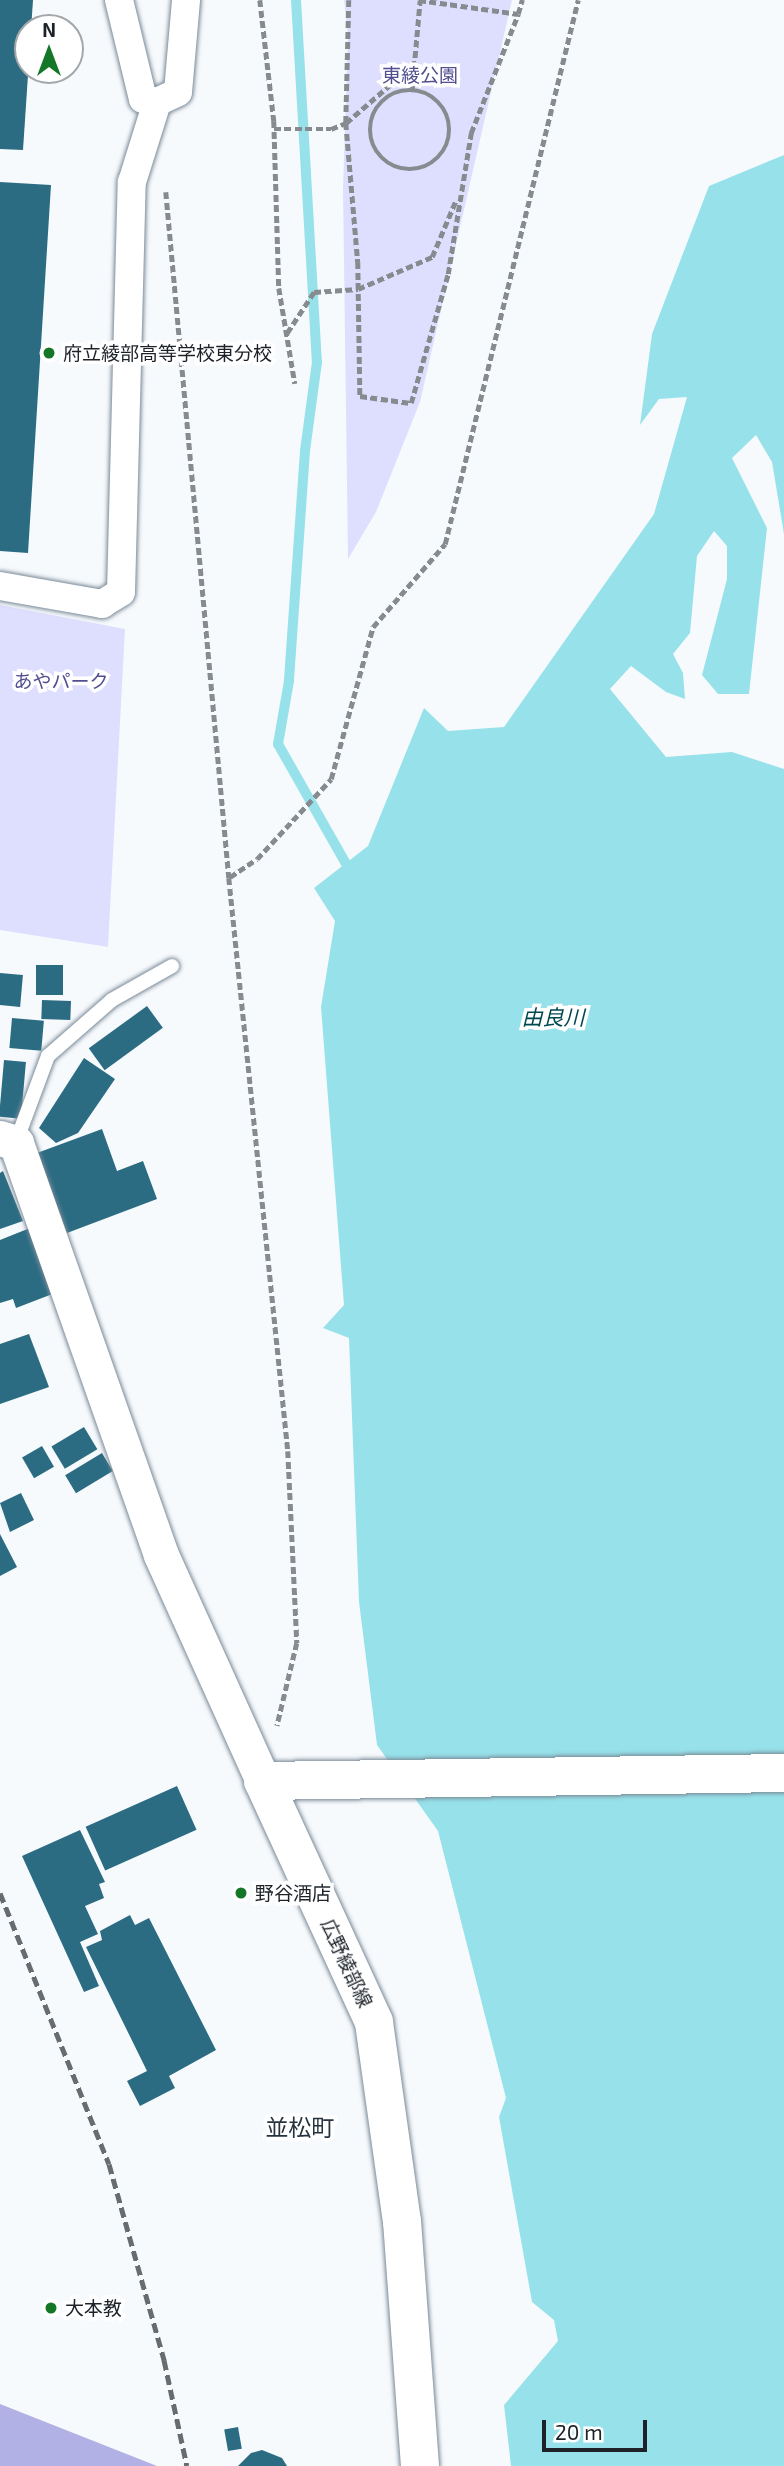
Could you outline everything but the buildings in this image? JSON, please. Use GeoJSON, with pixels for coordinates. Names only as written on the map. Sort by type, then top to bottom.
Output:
{"type":"FeatureCollection","features":[{"type":"Feature","properties":{"kind":"main road"},"geometry":{"type":"LineString","coordinates":[[263,1781],[784,1773]]}},
{"type":"Feature","properties":{"kind":"main road","name":"広野綾部線"},"geometry":{"type":"LineString","coordinates":[[263,1781],[374,2022],[402,2222],[420,2466]]}},
{"type":"Feature","properties":{"kind":"street"},"geometry":{"type":"LineString","coordinates":[[119,0],[143,99],[157,102],[178,92],[186,0]]}},
{"type":"Feature","properties":{"kind":"street"},"geometry":{"type":"LineString","coordinates":[[0,586],[102,604],[121,592],[132,182],[157,102]]}},
{"type":"Feature","properties":{"kind":"street"},"geometry":{"type":"LineString","coordinates":[[8,1140],[161,1555],[263,1781]]}},
{"type":"Feature","properties":{"kind":"lane"},"geometry":{"type":"LineString","coordinates":[[8,1140],[48,1056],[112,1000],[172,966]]}},
{"type":"Feature","properties":{"kind":"path"},"geometry":{"type":"LineString","coordinates":[[260,0],[274,129],[279,288],[295,384]]}},
{"type":"Feature","properties":{"kind":"path"},"geometry":{"type":"LineString","coordinates":[[349,0],[346,123],[358,289],[359,396],[411,403],[448,274],[471,133],[522,0]]}},
{"type":"Feature","properties":{"kind":"path"},"geometry":{"type":"LineString","coordinates":[[412,89],[419,0],[518,14]]}},
{"type":"Feature","properties":{"kind":"path"},"geometry":{"type":"LineString","coordinates":[[229,878],[257,859],[331,779],[373,626],[445,544],[578,0]]}},
{"type":"Feature","properties":{"kind":"path"},"geometry":{"type":"LineString","coordinates":[[274,129],[331,129],[346,123],[414,64]]}},
{"type":"Feature","properties":{"kind":"path"},"geometry":{"type":"LineString","coordinates":[[412,89],[437,100],[451,124],[450,138],[436,161],[410,170],[384,161],[371,140],[370,127],[379,104],[388,96],[412,89]]}},
{"type":"Feature","properties":{"kind":"path"},"geometry":{"type":"LineString","coordinates":[[165,183],[229,878],[288,1451],[296,1629],[263,1781]]}},
{"type":"Feature","properties":{"kind":"path"},"geometry":{"type":"LineString","coordinates":[[287,334],[314,292],[358,289],[432,257],[460,189]]}},
{"type":"Feature","properties":{"kind":"green space","name":"東綾公園"},"geometry":{"type":"Polygon","coordinates":[[[344,0],[512,0],[420,402],[376,512],[348,559],[343,188],[348,35],[344,0]]]}},
{"type":"Feature","properties":{"kind":"green space","name":"あやパーク"},"geometry":{"type":"Polygon","coordinates":[[[0,605],[125,629],[108,947],[0,930],[0,605]]]}},
{"type":"Feature","properties":{"kind":"shaded area"},"geometry":{"type":"Polygon","coordinates":[[[0,2404],[157,2466],[0,2466],[0,2404]]]}},
{"type":"Feature","properties":{"kind":"water","name":"由良川"},"geometry":{"type":"Polygon","coordinates":[[[784,155],[784,534],[772,462],[756,435],[732,458],[767,528],[749,694],[718,694],[702,675],[727,579],[727,546],[714,531],[697,556],[690,633],[673,654],[683,673],[685,699],[666,692],[631,666],[610,689],[666,757],[732,752],[784,769],[784,2466],[511,2466],[504,2405],[558,2341],[554,2320],[532,2302],[499,2117],[506,2098],[438,1831],[377,1745],[359,1602],[349,1338],[323,1328],[344,1305],[321,1007],[335,921],[314,888],[368,846],[424,708],[448,731],[504,727],[654,514],[687,397],[659,399],[640,425],[652,334],[709,186],[784,155]]]}},
{"type":"Feature","properties":{"kind":"waterway"},"geometry":{"type":"LineString","coordinates":[[296,0],[317,362],[305,451],[289,681],[278,744],[353,876]]}},
{"type":"Feature","properties":{"kind":"railway"},"geometry":{"type":"LineString","coordinates":[[0,1893],[109,2164],[164,2360],[187,2466]]}},
{"type":"Feature","properties":{"kind":"place","name":"府立綾部高等学校東分校"},"geometry":{"type":"Point","coordinates":[49,353]}},
{"type":"Feature","properties":{"kind":"place","name":"野谷酒店"},"geometry":{"type":"Point","coordinates":[241,1893]}},
{"type":"Feature","properties":{"kind":"place","name":"大本教"},"geometry":{"type":"Point","coordinates":[51,2308]}},
{"type":"Feature","properties":{"kind":"district","name":"並松町"},"geometry":{"type":"Point","coordinates":[300,2127]}}]}
